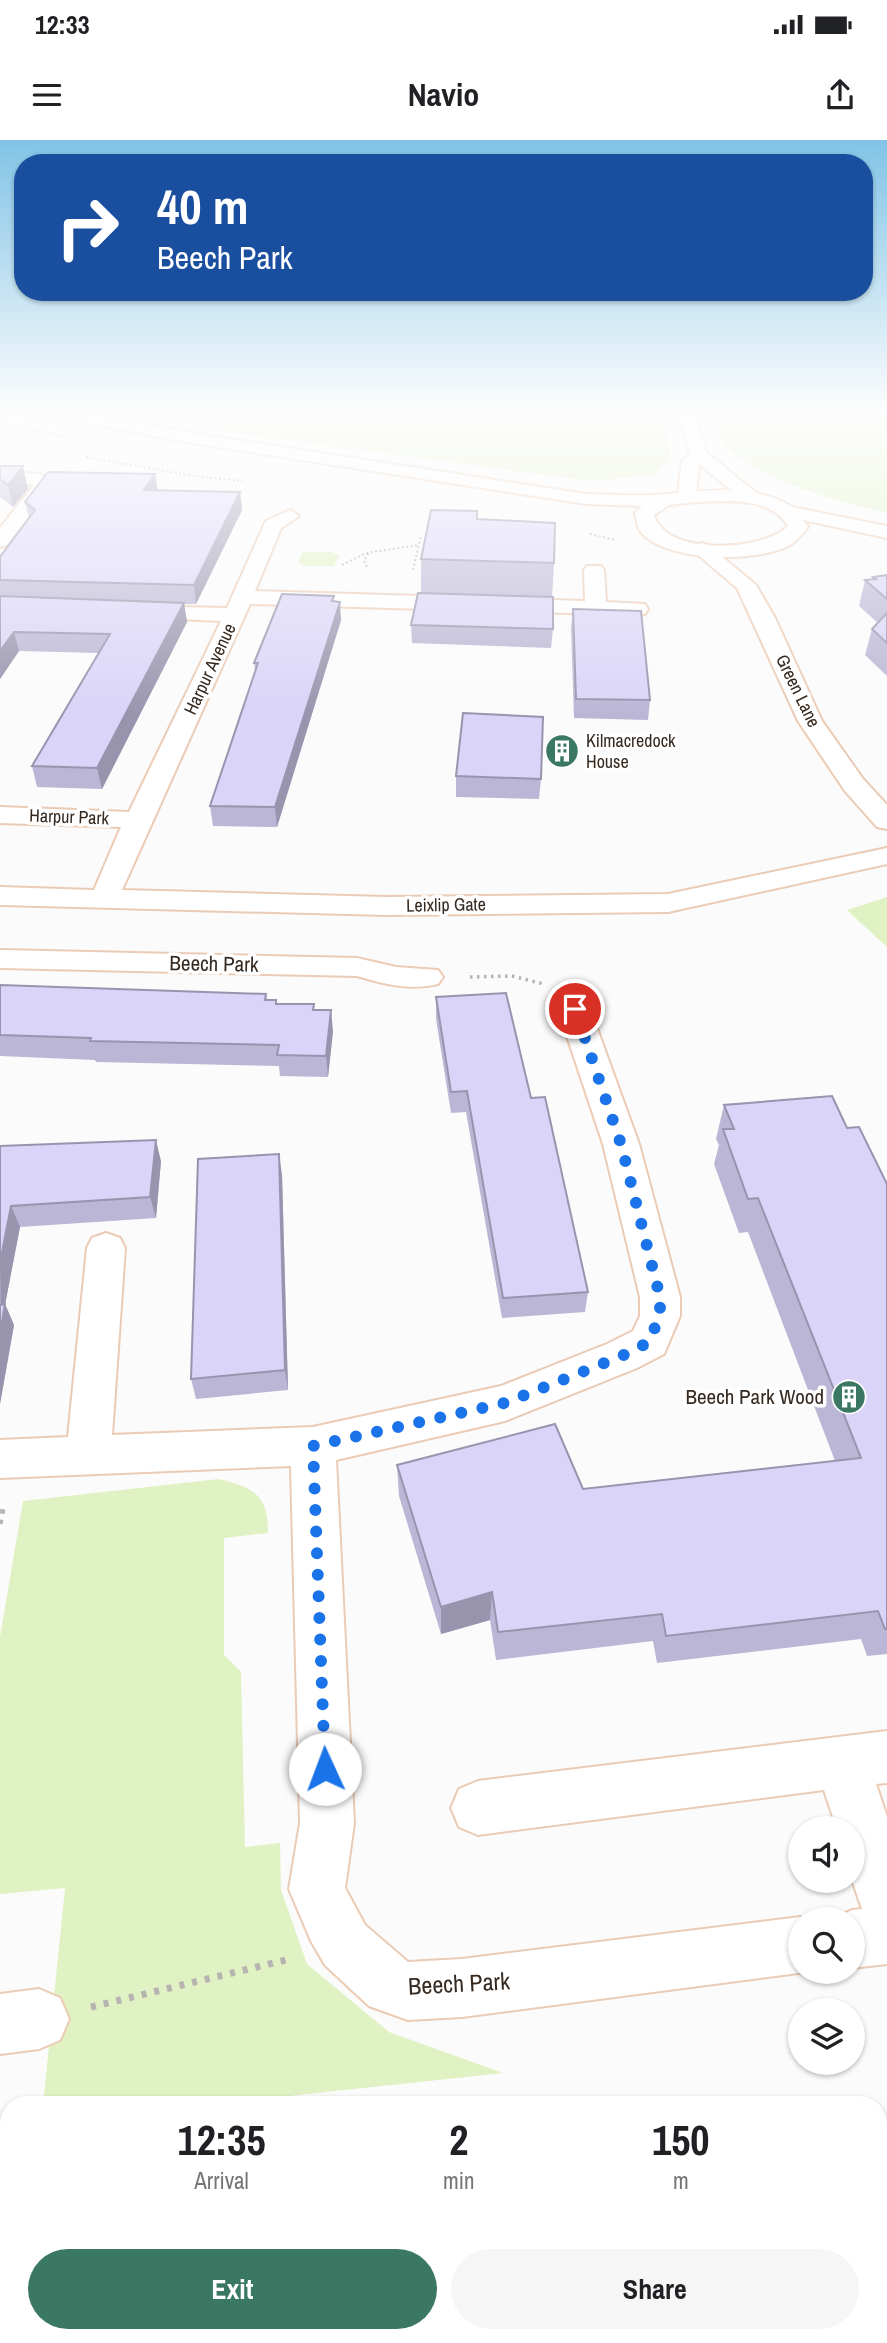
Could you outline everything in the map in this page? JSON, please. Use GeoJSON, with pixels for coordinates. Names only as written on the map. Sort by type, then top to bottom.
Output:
{"type":"FeatureCollection","features":[{"type":"Feature","properties":{"kind":"street"},"geometry":{"type":"LineString","coordinates":[[0,541],[23,512]]}},
{"type":"Feature","properties":{"kind":"street"},"geometry":{"type":"LineString","coordinates":[[646,512],[642,521],[659,537]]}},
{"type":"Feature","properties":{"kind":"street"},"geometry":{"type":"LineString","coordinates":[[625,536],[659,537],[701,549],[750,551],[794,542],[799,527],[795,519],[786,512]]}},
{"type":"Feature","properties":{"kind":"street"},"geometry":{"type":"LineString","coordinates":[[789,512],[887,532]]}},
{"type":"Feature","properties":{"kind":"street"},"geometry":{"type":"LineString","coordinates":[[290,516],[274,525],[239,606],[637,609]]}},
{"type":"Feature","properties":{"kind":"street","name":"Green Lane"},"geometry":{"type":"LineString","coordinates":[[701,549],[746,585],[764,618],[810,721],[853,785],[887,821]]}},
{"type":"Feature","properties":{"kind":"street"},"geometry":{"type":"LineString","coordinates":[[746,585],[750,551]]}},
{"type":"Feature","properties":{"kind":"street"},"geometry":{"type":"LineString","coordinates":[[594,570],[596,608]]}},
{"type":"Feature","properties":{"kind":"street","name":"Harpur Avenue"},"geometry":{"type":"LineString","coordinates":[[105,897],[138,820],[239,606],[110,611]]}},
{"type":"Feature","properties":{"kind":"street","name":"Harpur Park"},"geometry":{"type":"LineString","coordinates":[[0,815],[138,820]]}},
{"type":"Feature","properties":{"kind":"street","name":"Leixlip Gate"},"geometry":{"type":"LineString","coordinates":[[0,896],[386,906],[668,903],[887,856]]}},
{"type":"Feature","properties":{"kind":"street","name":"Beech Park"},"geometry":{"type":"LineString","coordinates":[[0,960],[357,967],[396,977],[427,977]]}},
{"type":"Feature","properties":{"kind":"street"},"geometry":{"type":"LineString","coordinates":[[0,1460],[313,1446],[505,1403],[622,1356],[649,1342],[660,1315],[660,1297],[621,1144],[575,1009]]}},
{"type":"Feature","properties":{"kind":"street"},"geometry":{"type":"LineString","coordinates":[[89,1456],[106,1248]]}},
{"type":"Feature","properties":{"kind":"street","name":"Beech Park"},"geometry":{"type":"LineString","coordinates":[[313,1446],[327,1823],[317,1889],[345,1945],[390,1985],[408,1991],[462,1988],[788,1947]]}},
{"type":"Feature","properties":{"kind":"street"},"geometry":{"type":"LineString","coordinates":[[478,1808],[865,1759],[887,1901]]}},
{"type":"Feature","properties":{"kind":"street"},"geometry":{"type":"LineString","coordinates":[[865,1938],[887,1935]]}},
{"type":"Feature","properties":{"kind":"path"},"geometry":{"type":"LineString","coordinates":[[585,533],[625,536]]}},
{"type":"Feature","properties":{"kind":"path"},"geometry":{"type":"LineString","coordinates":[[412,577],[421,536]]}},
{"type":"Feature","properties":{"kind":"path"},"geometry":{"type":"LineString","coordinates":[[338,568],[369,552],[419,545]]}},
{"type":"Feature","properties":{"kind":"path"},"geometry":{"type":"LineString","coordinates":[[367,568],[364,561],[369,552]]}},
{"type":"Feature","properties":{"kind":"path"},"geometry":{"type":"LineString","coordinates":[[427,977],[512,976],[552,986],[575,1009]]}},
{"type":"Feature","properties":{"kind":"path"},"geometry":{"type":"LineString","coordinates":[[20,2022],[345,1945]]}},
{"type":"Feature","properties":{"kind":"green space"},"geometry":{"type":"Polygon","coordinates":[[[303,552],[332,552],[339,556],[334,566],[305,566],[298,562],[303,552]]]}},
{"type":"Feature","properties":{"kind":"green space"},"geometry":{"type":"Polygon","coordinates":[[[887,897],[887,947],[847,910],[887,897]]]}},
{"type":"Feature","properties":{"kind":"green space"},"geometry":{"type":"Polygon","coordinates":[[[219,1479],[257,1495],[265,1509],[268,1533],[224,1538],[224,1655],[241,1672],[245,1847],[280,1843],[281,1890],[307,1964],[389,2032],[503,2073],[288,2096],[44,2096],[65,1888],[0,1894],[0,1637],[23,1501],[219,1479]]]}},
{"type":"Feature","properties":{"kind":"building"},"geometry":{"type":"Polygon","coordinates":[[[34,512],[230,512],[194,585],[0,580],[0,557],[34,512]]]}},
{"type":"Feature","properties":{"kind":"building"},"geometry":{"type":"Polygon","coordinates":[[[431,512],[477,512],[477,519],[555,523],[554,563],[421,559],[431,512]]]}},
{"type":"Feature","properties":{"kind":"building"},"geometry":{"type":"Polygon","coordinates":[[[887,575],[887,599],[865,580],[887,575]]]}},
{"type":"Feature","properties":{"kind":"building"},"geometry":{"type":"Polygon","coordinates":[[[418,593],[553,597],[553,629],[411,625],[418,593]]]}},
{"type":"Feature","properties":{"kind":"building"},"geometry":{"type":"Polygon","coordinates":[[[282,594],[334,596],[332,601],[340,602],[275,807],[210,806],[258,663],[254,663],[282,594]]]}},
{"type":"Feature","properties":{"kind":"building"},"geometry":{"type":"Polygon","coordinates":[[[0,596],[184,603],[97,768],[32,766],[110,634],[14,632],[0,651],[0,596]]]}},
{"type":"Feature","properties":{"kind":"building"},"geometry":{"type":"Polygon","coordinates":[[[573,609],[641,611],[650,700],[576,699],[573,609]]]}},
{"type":"Feature","properties":{"kind":"building"},"geometry":{"type":"Polygon","coordinates":[[[887,613],[887,643],[872,629],[887,613]]]}},
{"type":"Feature","properties":{"kind":"building"},"geometry":{"type":"Polygon","coordinates":[[[463,713],[543,717],[541,779],[456,776],[463,713]]]}},
{"type":"Feature","properties":{"kind":"building"},"geometry":{"type":"Polygon","coordinates":[[[0,985],[266,994],[265,1000],[276,1000],[276,1004],[314,1004],[313,1010],[331,1010],[326,1056],[277,1055],[279,1045],[90,1041],[91,1038],[0,1035],[0,985]]]}},
{"type":"Feature","properties":{"kind":"building"},"geometry":{"type":"Polygon","coordinates":[[[506,993],[531,1098],[545,1097],[588,1292],[503,1298],[467,1091],[451,1092],[436,997],[506,993]]]}},
{"type":"Feature","properties":{"kind":"building","name":"Beech Park Wood"},"geometry":{"type":"Polygon","coordinates":[[[832,1096],[847,1128],[859,1127],[887,1184],[887,1629],[878,1611],[666,1636],[662,1614],[498,1632],[492,1592],[441,1607],[397,1465],[555,1424],[583,1489],[861,1458],[758,1198],[748,1199],[723,1129],[734,1129],[724,1105],[832,1096]]]}},
{"type":"Feature","properties":{"kind":"building"},"geometry":{"type":"Polygon","coordinates":[[[156,1140],[150,1197],[11,1206],[0,1263],[0,1146],[156,1140]]]}},
{"type":"Feature","properties":{"kind":"building"},"geometry":{"type":"Polygon","coordinates":[[[279,1154],[285,1370],[191,1379],[198,1159],[279,1154]]]}},
{"type":"Feature","properties":{"kind":"building"},"geometry":{"type":"Polygon","coordinates":[[[5,1304],[0,1333],[0,1305],[5,1304]]]}},
{"type":"Feature","properties":{"kind":"place","name":"Kilmacredock House"},"geometry":{"type":"Point","coordinates":[562,751]}},
{"type":"Feature","properties":{"kind":"place","name":"Beech Park Wood"},"geometry":{"type":"Point","coordinates":[849,1397]}},
{"type":"Feature","properties":{"kind":"route"},"geometry":{"type":"LineString","coordinates":[[325,1769],[313,1446],[505,1403],[622,1356],[649,1342],[660,1315],[660,1297],[621,1144],[575,1009]]}}]}
